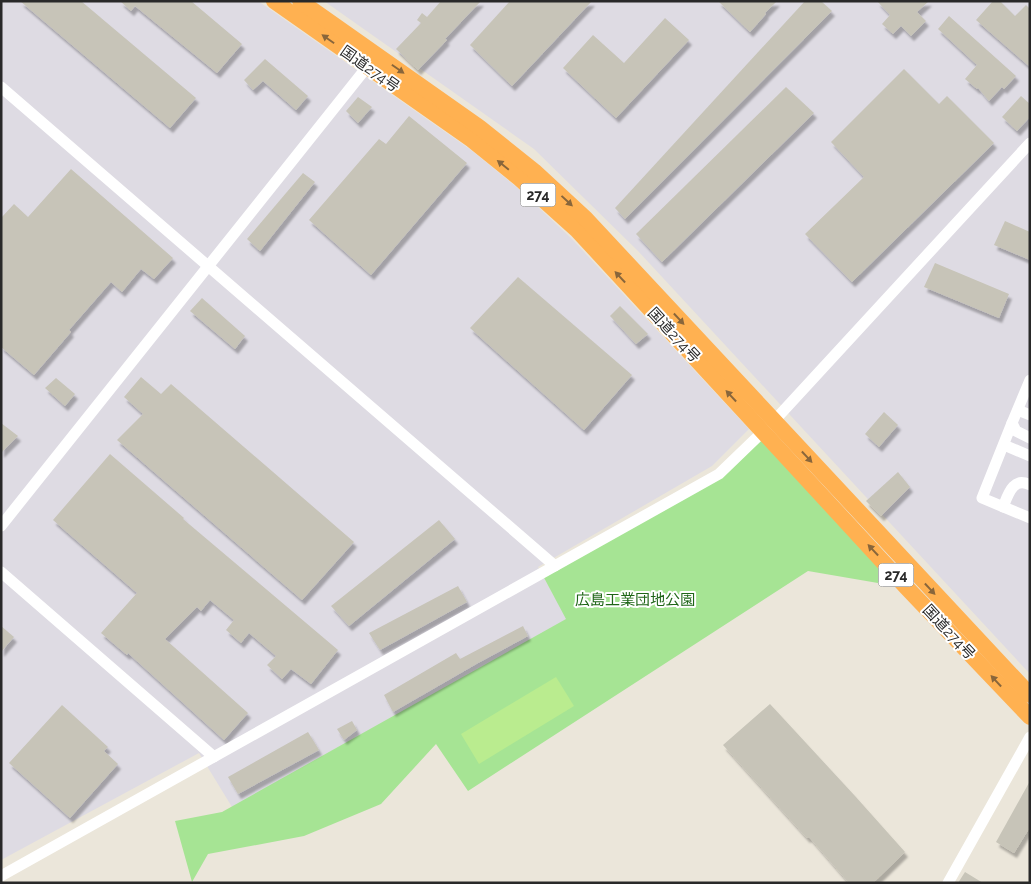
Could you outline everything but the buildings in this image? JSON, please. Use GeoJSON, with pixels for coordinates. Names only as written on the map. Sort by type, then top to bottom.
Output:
{"type":"FeatureCollection","features":[{"type":"Feature","properties":{"kind":"highway","name":"国道274号"},"geometry":{"type":"LineString","coordinates":[[274,1],[479,126],[567,201],[586,219],[769,426],[907,588],[1030,717]]}},
{"type":"Feature","properties":{"kind":"highway","name":"国道274号"},"geometry":{"type":"LineString","coordinates":[[300,1],[372,60]]}},
{"type":"Feature","properties":{"kind":"highway","name":"国道274号"},"geometry":{"type":"LineString","coordinates":[[769,426],[1030,695]]}},
{"type":"Feature","properties":{"kind":"street"},"geometry":{"type":"LineString","coordinates":[[1,526],[372,60]]}},
{"type":"Feature","properties":{"kind":"street"},"geometry":{"type":"LineString","coordinates":[[1,87],[555,566]]}},
{"type":"Feature","properties":{"kind":"street"},"geometry":{"type":"LineString","coordinates":[[1,876],[719,474],[769,426],[1030,144]]}},
{"type":"Feature","properties":{"kind":"street"},"geometry":{"type":"LineString","coordinates":[[1030,380],[1027,397],[1012,423],[982,498],[1030,518]]}},
{"type":"Feature","properties":{"kind":"street"},"geometry":{"type":"LineString","coordinates":[[1018,410],[1030,415]]}},
{"type":"Feature","properties":{"kind":"street"},"geometry":{"type":"LineString","coordinates":[[1012,423],[1016,431],[1030,438]]}},
{"type":"Feature","properties":{"kind":"street"},"geometry":{"type":"LineString","coordinates":[[1004,445],[1030,456]]}},
{"type":"Feature","properties":{"kind":"street"},"geometry":{"type":"LineString","coordinates":[[1003,507],[1011,488],[1017,484],[1025,483],[1030,485]]}},
{"type":"Feature","properties":{"kind":"street"},"geometry":{"type":"LineString","coordinates":[[1,572],[214,757]]}},
{"type":"Feature","properties":{"kind":"street"},"geometry":{"type":"LineString","coordinates":[[948,883],[1030,737]]}},
{"type":"Feature","properties":{"kind":"shaded area"},"geometry":{"type":"Polygon","coordinates":[[[1,1],[258,1],[471,150],[520,190],[572,239],[749,429],[712,466],[538,567],[567,619],[232,807],[199,753],[1,860],[1,1]]]}},
{"type":"Feature","properties":{"kind":"shaded area"},"geometry":{"type":"Polygon","coordinates":[[[324,1],[1030,1],[1030,674],[638,251],[534,149],[324,1]]]}},
{"type":"Feature","properties":{"kind":"green space","name":"広島工業団地公園"},"geometry":{"type":"Polygon","coordinates":[[[764,432],[907,588],[808,571],[468,791],[436,744],[381,804],[304,836],[208,854],[192,882],[175,821],[222,812],[566,619],[542,574],[719,474],[764,432]]]}},
{"type":"Feature","properties":{"kind":"green space"},"geometry":{"type":"Polygon","coordinates":[[[556,677],[574,706],[479,764],[461,734],[556,677]]]}}]}
